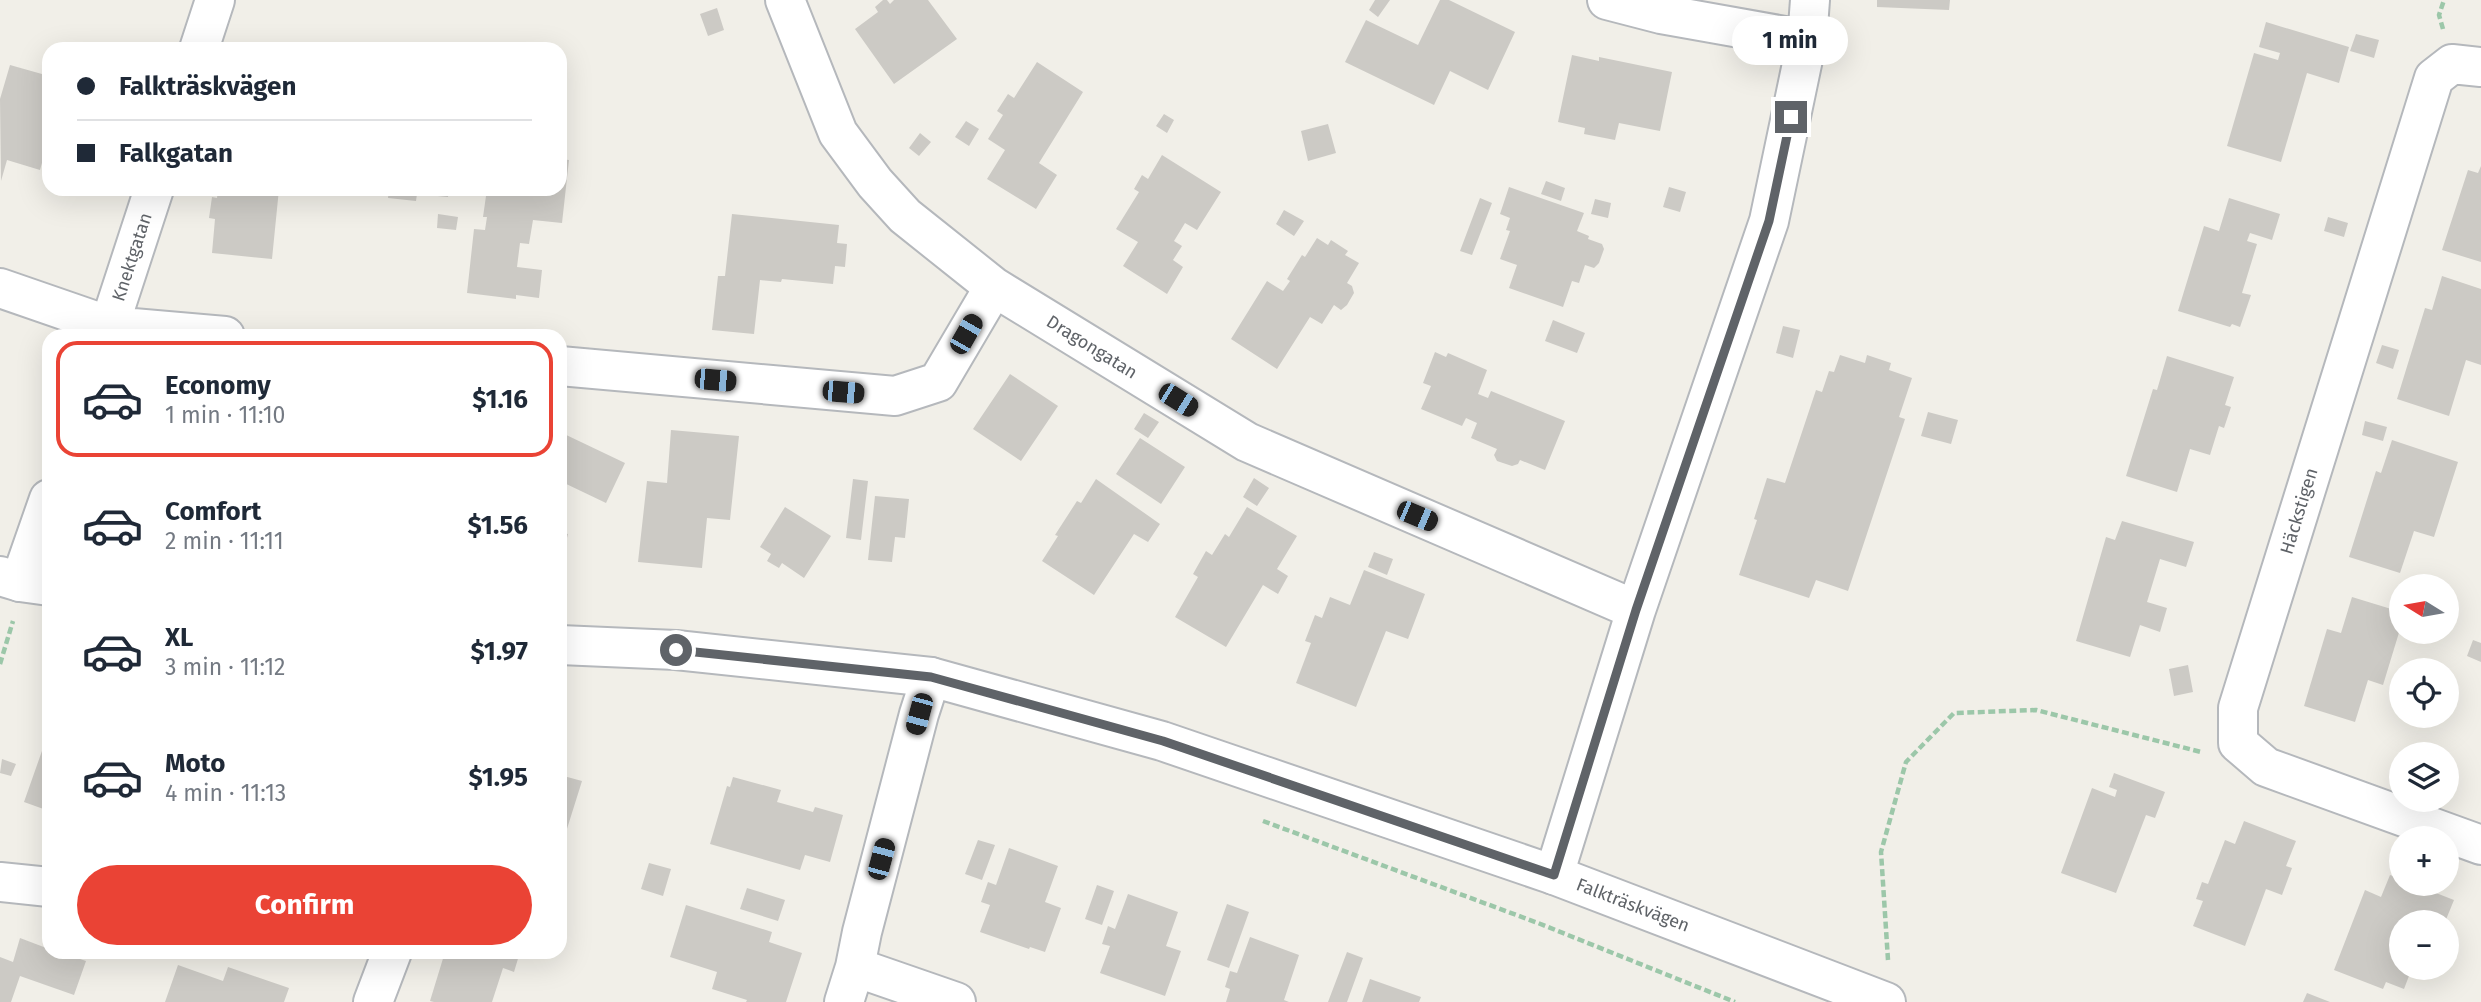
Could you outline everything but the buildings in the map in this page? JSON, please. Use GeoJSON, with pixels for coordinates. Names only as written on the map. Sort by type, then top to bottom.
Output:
{"type":"FeatureCollection","features":[{"type":"Feature","properties":{"kind":"street"},"geometry":{"type":"LineString","coordinates":[[201,42],[215,0]]}},
{"type":"Feature","properties":{"kind":"street","name":"Dragongatan"},"geometry":{"type":"LineString","coordinates":[[785,0],[838,133],[875,183],[905,216],[994,286],[1247,442],[1636,610]]}},
{"type":"Feature","properties":{"kind":"street"},"geometry":{"type":"LineString","coordinates":[[1607,0],[1661,14],[1807,40]]}},
{"type":"Feature","properties":{"kind":"street"},"geometry":{"type":"LineString","coordinates":[[1554,875],[1636,610],[1769,221],[1807,40],[1810,0]]}},
{"type":"Feature","properties":{"kind":"street","name":"Häckstigen"},"geometry":{"type":"LineString","coordinates":[[2238,743],[2238,708],[2434,78],[2452,64],[2481,67]]}},
{"type":"Feature","properties":{"kind":"street","name":"Knektgatan"},"geometry":{"type":"LineString","coordinates":[[109,329],[152,196]]}},
{"type":"Feature","properties":{"kind":"street"},"geometry":{"type":"LineString","coordinates":[[567,367],[895,396],[938,382],[994,286]]}},
{"type":"Feature","properties":{"kind":"street","name":"Knektgatan"},"geometry":{"type":"LineString","coordinates":[[0,288],[103,329]]}},
{"type":"Feature","properties":{"kind":"street"},"geometry":{"type":"LineString","coordinates":[[23,581],[42,521]]}},
{"type":"Feature","properties":{"kind":"street","name":"Falkträskvägen"},"geometry":{"type":"LineString","coordinates":[[567,645],[676,650],[931,677],[1163,741],[1554,875],[1867,998]]}},
{"type":"Feature","properties":{"kind":"street"},"geometry":{"type":"LineString","coordinates":[[931,677],[850,985],[956,1002]]}},
{"type":"Feature","properties":{"kind":"street"},"geometry":{"type":"LineString","coordinates":[[2238,743],[2266,767],[2481,845]]}},
{"type":"Feature","properties":{"kind":"street"},"geometry":{"type":"LineString","coordinates":[[0,882],[42,886]]}},
{"type":"Feature","properties":{"kind":"street"},"geometry":{"type":"LineString","coordinates":[[373,1002],[389,959]]}},
{"type":"Feature","properties":{"kind":"path"},"geometry":{"type":"LineString","coordinates":[[1867,998],[1888,959],[1881,852],[1906,762],[1954,713],[2036,710],[2198,753],[2238,743]]}},
{"type":"Feature","properties":{"kind":"path"},"geometry":{"type":"LineString","coordinates":[[1255,818],[1538,923],[1735,1002]]}},
{"type":"Feature","properties":{"kind":"route"},"geometry":{"type":"LineString","coordinates":[[676,650],[931,677],[1163,741],[1554,875],[1636,610],[1769,221],[1791,117]]}}]}
